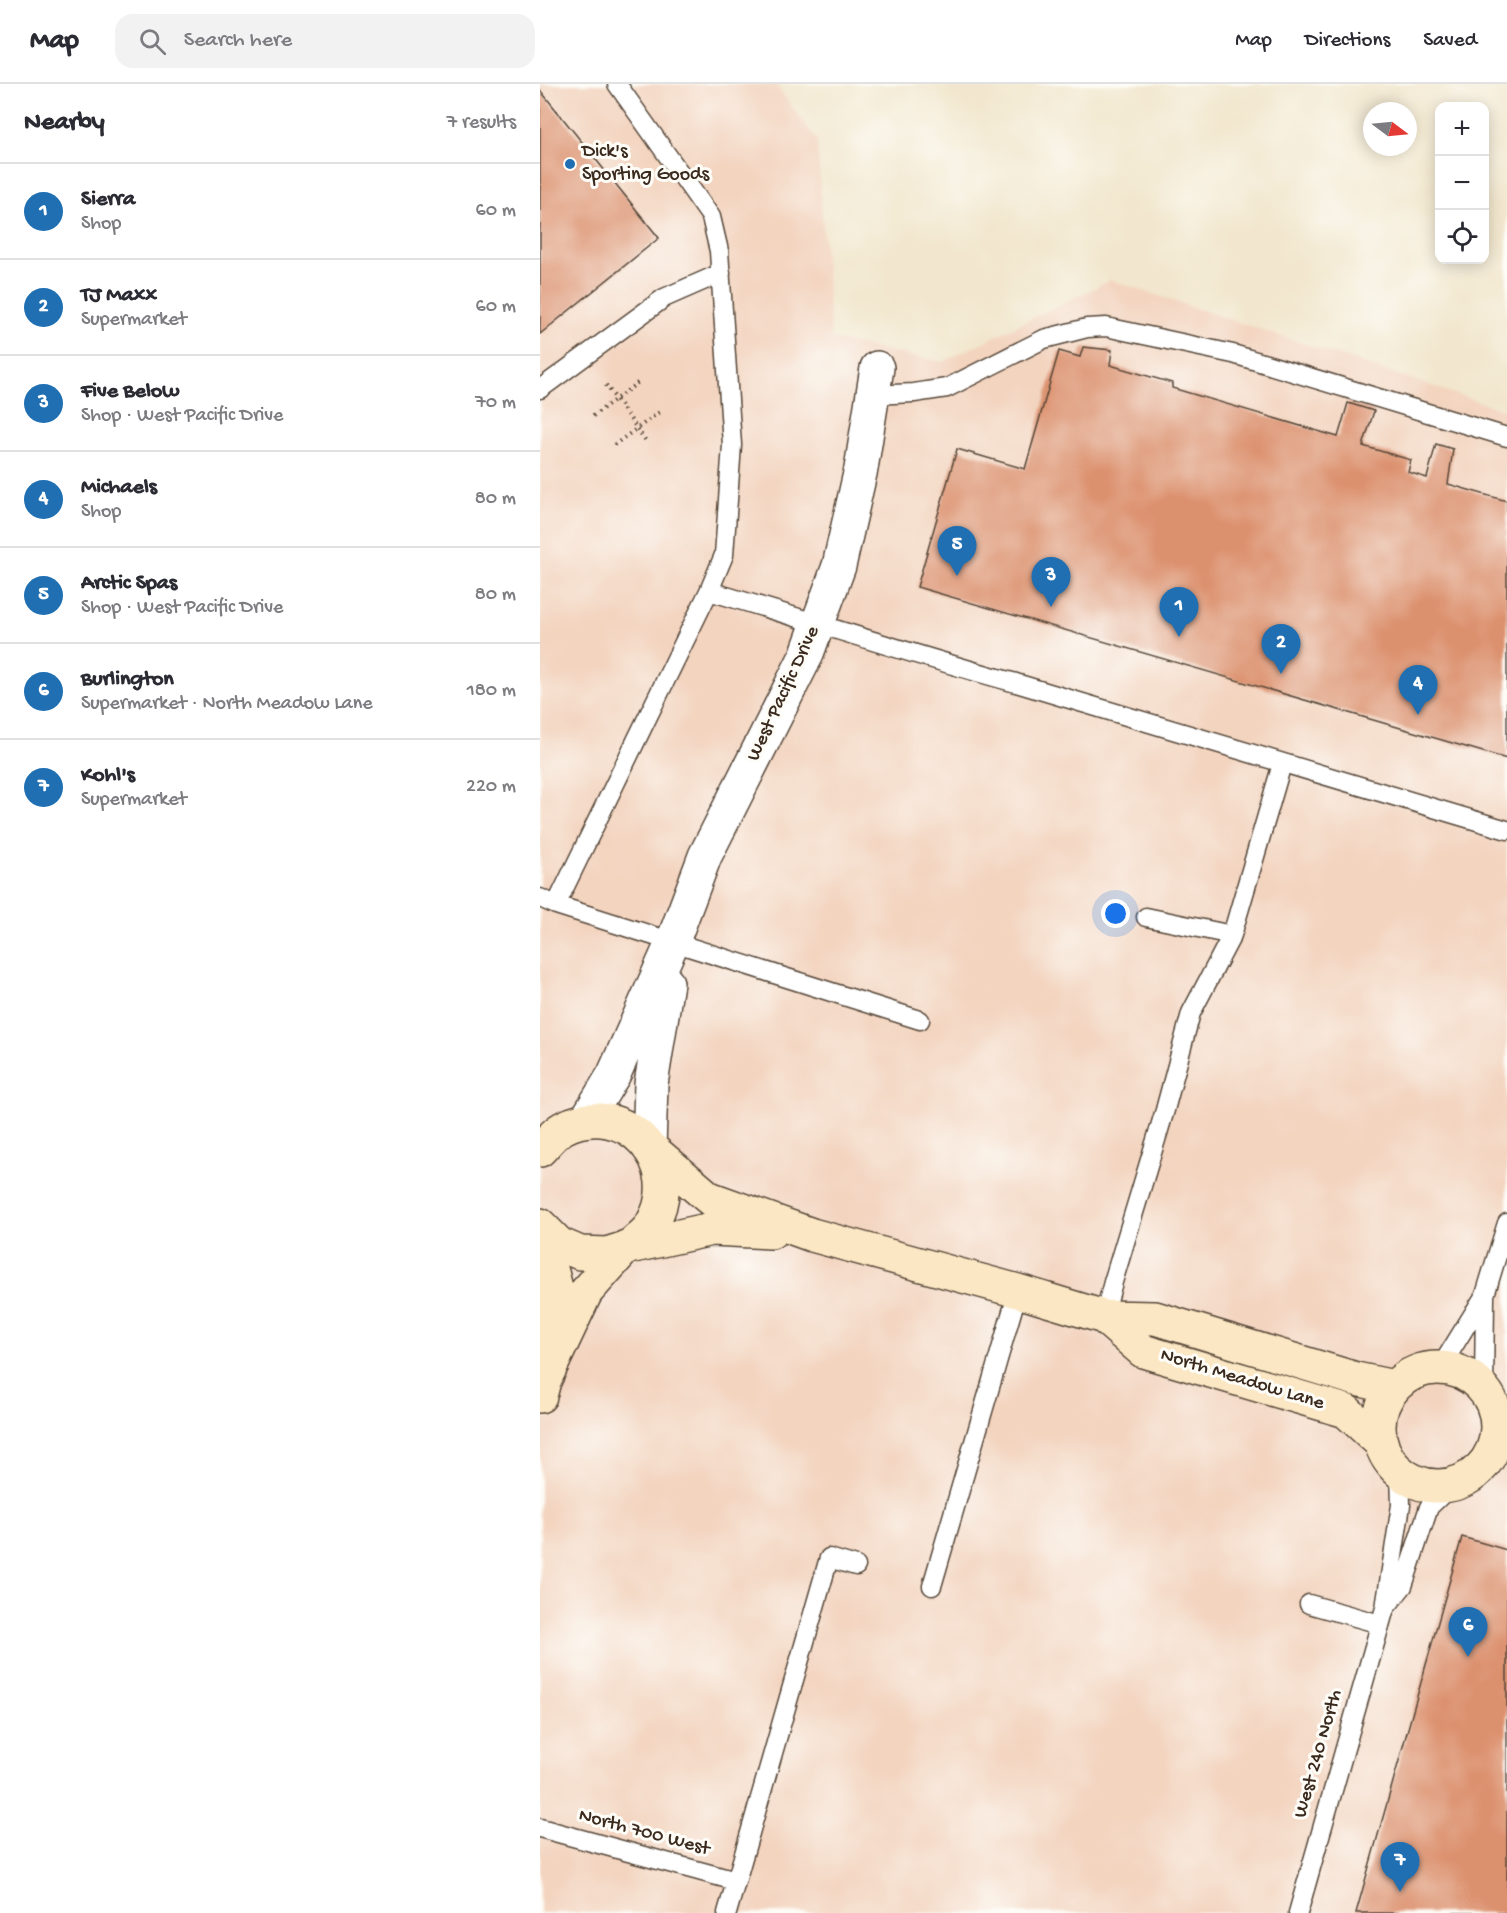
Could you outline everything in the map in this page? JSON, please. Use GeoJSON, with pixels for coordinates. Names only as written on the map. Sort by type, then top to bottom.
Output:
{"type":"FeatureCollection","features":[{"type":"Feature","properties":{"kind":"street","name":"West Pacific Drive"},"geometry":{"type":"LineString","coordinates":[[586,1120],[614,1074],[673,941],[705,856],[802,665],[839,566],[861,469],[875,381]]}},
{"type":"Feature","properties":{"kind":"street","name":"West Pacific Drive"},"geometry":{"type":"LineString","coordinates":[[651,1150],[651,1084],[673,941]]}},
{"type":"Feature","properties":{"kind":"street","name":"North Meadow Lane"},"geometry":{"type":"LineString","coordinates":[[586,1120],[612,1121],[633,1131],[651,1150],[709,1198],[812,1235],[1104,1317],[1155,1318],[1356,1379],[1394,1387]]}},
{"type":"Feature","properties":{"kind":"street"},"geometry":{"type":"LineString","coordinates":[[540,1150],[559,1131],[586,1120]]}},
{"type":"Feature","properties":{"kind":"street"},"geometry":{"type":"LineString","coordinates":[[542,1389],[586,1292],[628,1247],[651,1227],[661,1206],[662,1173],[651,1150]]}},
{"type":"Feature","properties":{"kind":"street","name":"North Meadow Lane"},"geometry":{"type":"LineString","coordinates":[[540,1226],[559,1244],[580,1253],[607,1254],[712,1228],[812,1235]]}},
{"type":"Feature","properties":{"kind":"street"},"geometry":{"type":"LineString","coordinates":[[540,1226],[556,1288],[542,1389]]}},
{"type":"Feature","properties":{"kind":"street","name":"North Meadow Lane"},"geometry":{"type":"LineString","coordinates":[[1104,1317],[1143,1351],[1346,1412],[1380,1442]]}},
{"type":"Feature","properties":{"kind":"street"},"geometry":{"type":"LineString","coordinates":[[1462,1480],[1485,1463],[1495,1446],[1502,1428],[1494,1406],[1484,1389],[1472,1378],[1457,1370],[1440,1368],[1423,1370],[1407,1376],[1394,1387],[1383,1403],[1379,1422],[1380,1442],[1388,1459],[1400,1473],[1412,1481],[1440,1487],[1462,1480],[1507,1474]]}},
{"type":"Feature","properties":{"kind":"lane"},"geometry":{"type":"LineString","coordinates":[[617,84],[711,216],[719,251],[732,445],[724,555],[709,591],[548,901],[920,1020]]}},
{"type":"Feature","properties":{"kind":"lane"},"geometry":{"type":"LineString","coordinates":[[540,389],[663,298],[721,273]]}},
{"type":"Feature","properties":{"kind":"lane"},"geometry":{"type":"LineString","coordinates":[[875,381],[914,393],[947,388],[1044,339],[1087,328],[1106,327],[1233,354],[1507,437]]}},
{"type":"Feature","properties":{"kind":"lane"},"geometry":{"type":"LineString","coordinates":[[709,591],[818,622],[934,661],[1016,683],[1507,830]]}},
{"type":"Feature","properties":{"kind":"lane"},"geometry":{"type":"LineString","coordinates":[[1104,1317],[1191,1013],[1232,935],[1282,764]]}},
{"type":"Feature","properties":{"kind":"lane"},"geometry":{"type":"LineString","coordinates":[[1146,917],[1232,935]]}},
{"type":"Feature","properties":{"kind":"lane"},"geometry":{"type":"LineString","coordinates":[[1440,1368],[1485,1295],[1507,1223]]}},
{"type":"Feature","properties":{"kind":"lane"},"geometry":{"type":"LineString","coordinates":[[932,1586],[1018,1291]]}},
{"type":"Feature","properties":{"kind":"lane"},"geometry":{"type":"LineString","coordinates":[[1484,1389],[1485,1295]]}},
{"type":"Feature","properties":{"kind":"lane","name":"West 240 North"},"geometry":{"type":"LineString","coordinates":[[1298,1913],[1382,1616],[1401,1505],[1400,1473]]}},
{"type":"Feature","properties":{"kind":"lane","name":"West 240 North"},"geometry":{"type":"LineString","coordinates":[[1382,1616],[1403,1586],[1429,1507],[1462,1480]]}},
{"type":"Feature","properties":{"kind":"lane"},"geometry":{"type":"LineString","coordinates":[[727,1913],[829,1558],[856,1566]]}},
{"type":"Feature","properties":{"kind":"lane"},"geometry":{"type":"LineString","coordinates":[[1310,1604],[1382,1616]]}},
{"type":"Feature","properties":{"kind":"lane","name":"North 700 West"},"geometry":{"type":"LineString","coordinates":[[540,1828],[736,1881]]}},
{"type":"Feature","properties":{"kind":"path"},"geometry":{"type":"LineString","coordinates":[[593,416],[640,381]]}},
{"type":"Feature","properties":{"kind":"path"},"geometry":{"type":"LineString","coordinates":[[606,385],[646,441]]}},
{"type":"Feature","properties":{"kind":"path"},"geometry":{"type":"LineString","coordinates":[[614,445],[661,411]]}},
{"type":"Feature","properties":{"kind":"shaded area"},"geometry":{"type":"Polygon","coordinates":[[[540,84],[775,84],[817,140],[831,339],[942,362],[1111,280],[1507,411],[1507,1913],[540,1913],[540,84]]]}},
{"type":"Feature","properties":{"kind":"building","name":"Dick's Sporting Goods"},"geometry":{"type":"Polygon","coordinates":[[[540,90],[659,238],[540,334],[540,90]]]}},
{"type":"Feature","properties":{"kind":"building"},"geometry":{"type":"Polygon","coordinates":[[[1083,347],[1112,350],[1110,365],[1172,383],[1172,388],[1338,437],[1348,403],[1374,411],[1363,446],[1411,460],[1408,472],[1427,478],[1436,444],[1453,449],[1448,484],[1507,501],[1507,759],[917,587],[957,449],[1025,469],[1059,351],[1080,357],[1083,347]]]}},
{"type":"Feature","properties":{"kind":"building"},"geometry":{"type":"Polygon","coordinates":[[[1462,1537],[1507,1550],[1507,1913],[1356,1913],[1462,1537]]]}},
{"type":"Feature","properties":{"kind":"place","name":"Dick's Sporting Goods"},"geometry":{"type":"Point","coordinates":[570,164]}},
{"type":"Feature","properties":{"kind":"place","name":"Arctic Spas"},"geometry":{"type":"Point","coordinates":[957,576]}},
{"type":"Feature","properties":{"kind":"place","name":"Five Below"},"geometry":{"type":"Point","coordinates":[1051,607]}},
{"type":"Feature","properties":{"kind":"place","name":"Sierra"},"geometry":{"type":"Point","coordinates":[1179,637]}},
{"type":"Feature","properties":{"kind":"place","name":"TJ Maxx"},"geometry":{"type":"Point","coordinates":[1281,674]}},
{"type":"Feature","properties":{"kind":"place","name":"Michaels"},"geometry":{"type":"Point","coordinates":[1418,715]}},
{"type":"Feature","properties":{"kind":"place","name":"Burlington"},"geometry":{"type":"Point","coordinates":[1468,1657]}},
{"type":"Feature","properties":{"kind":"place","name":"Kohl's"},"geometry":{"type":"Point","coordinates":[1400,1892]}}]}
